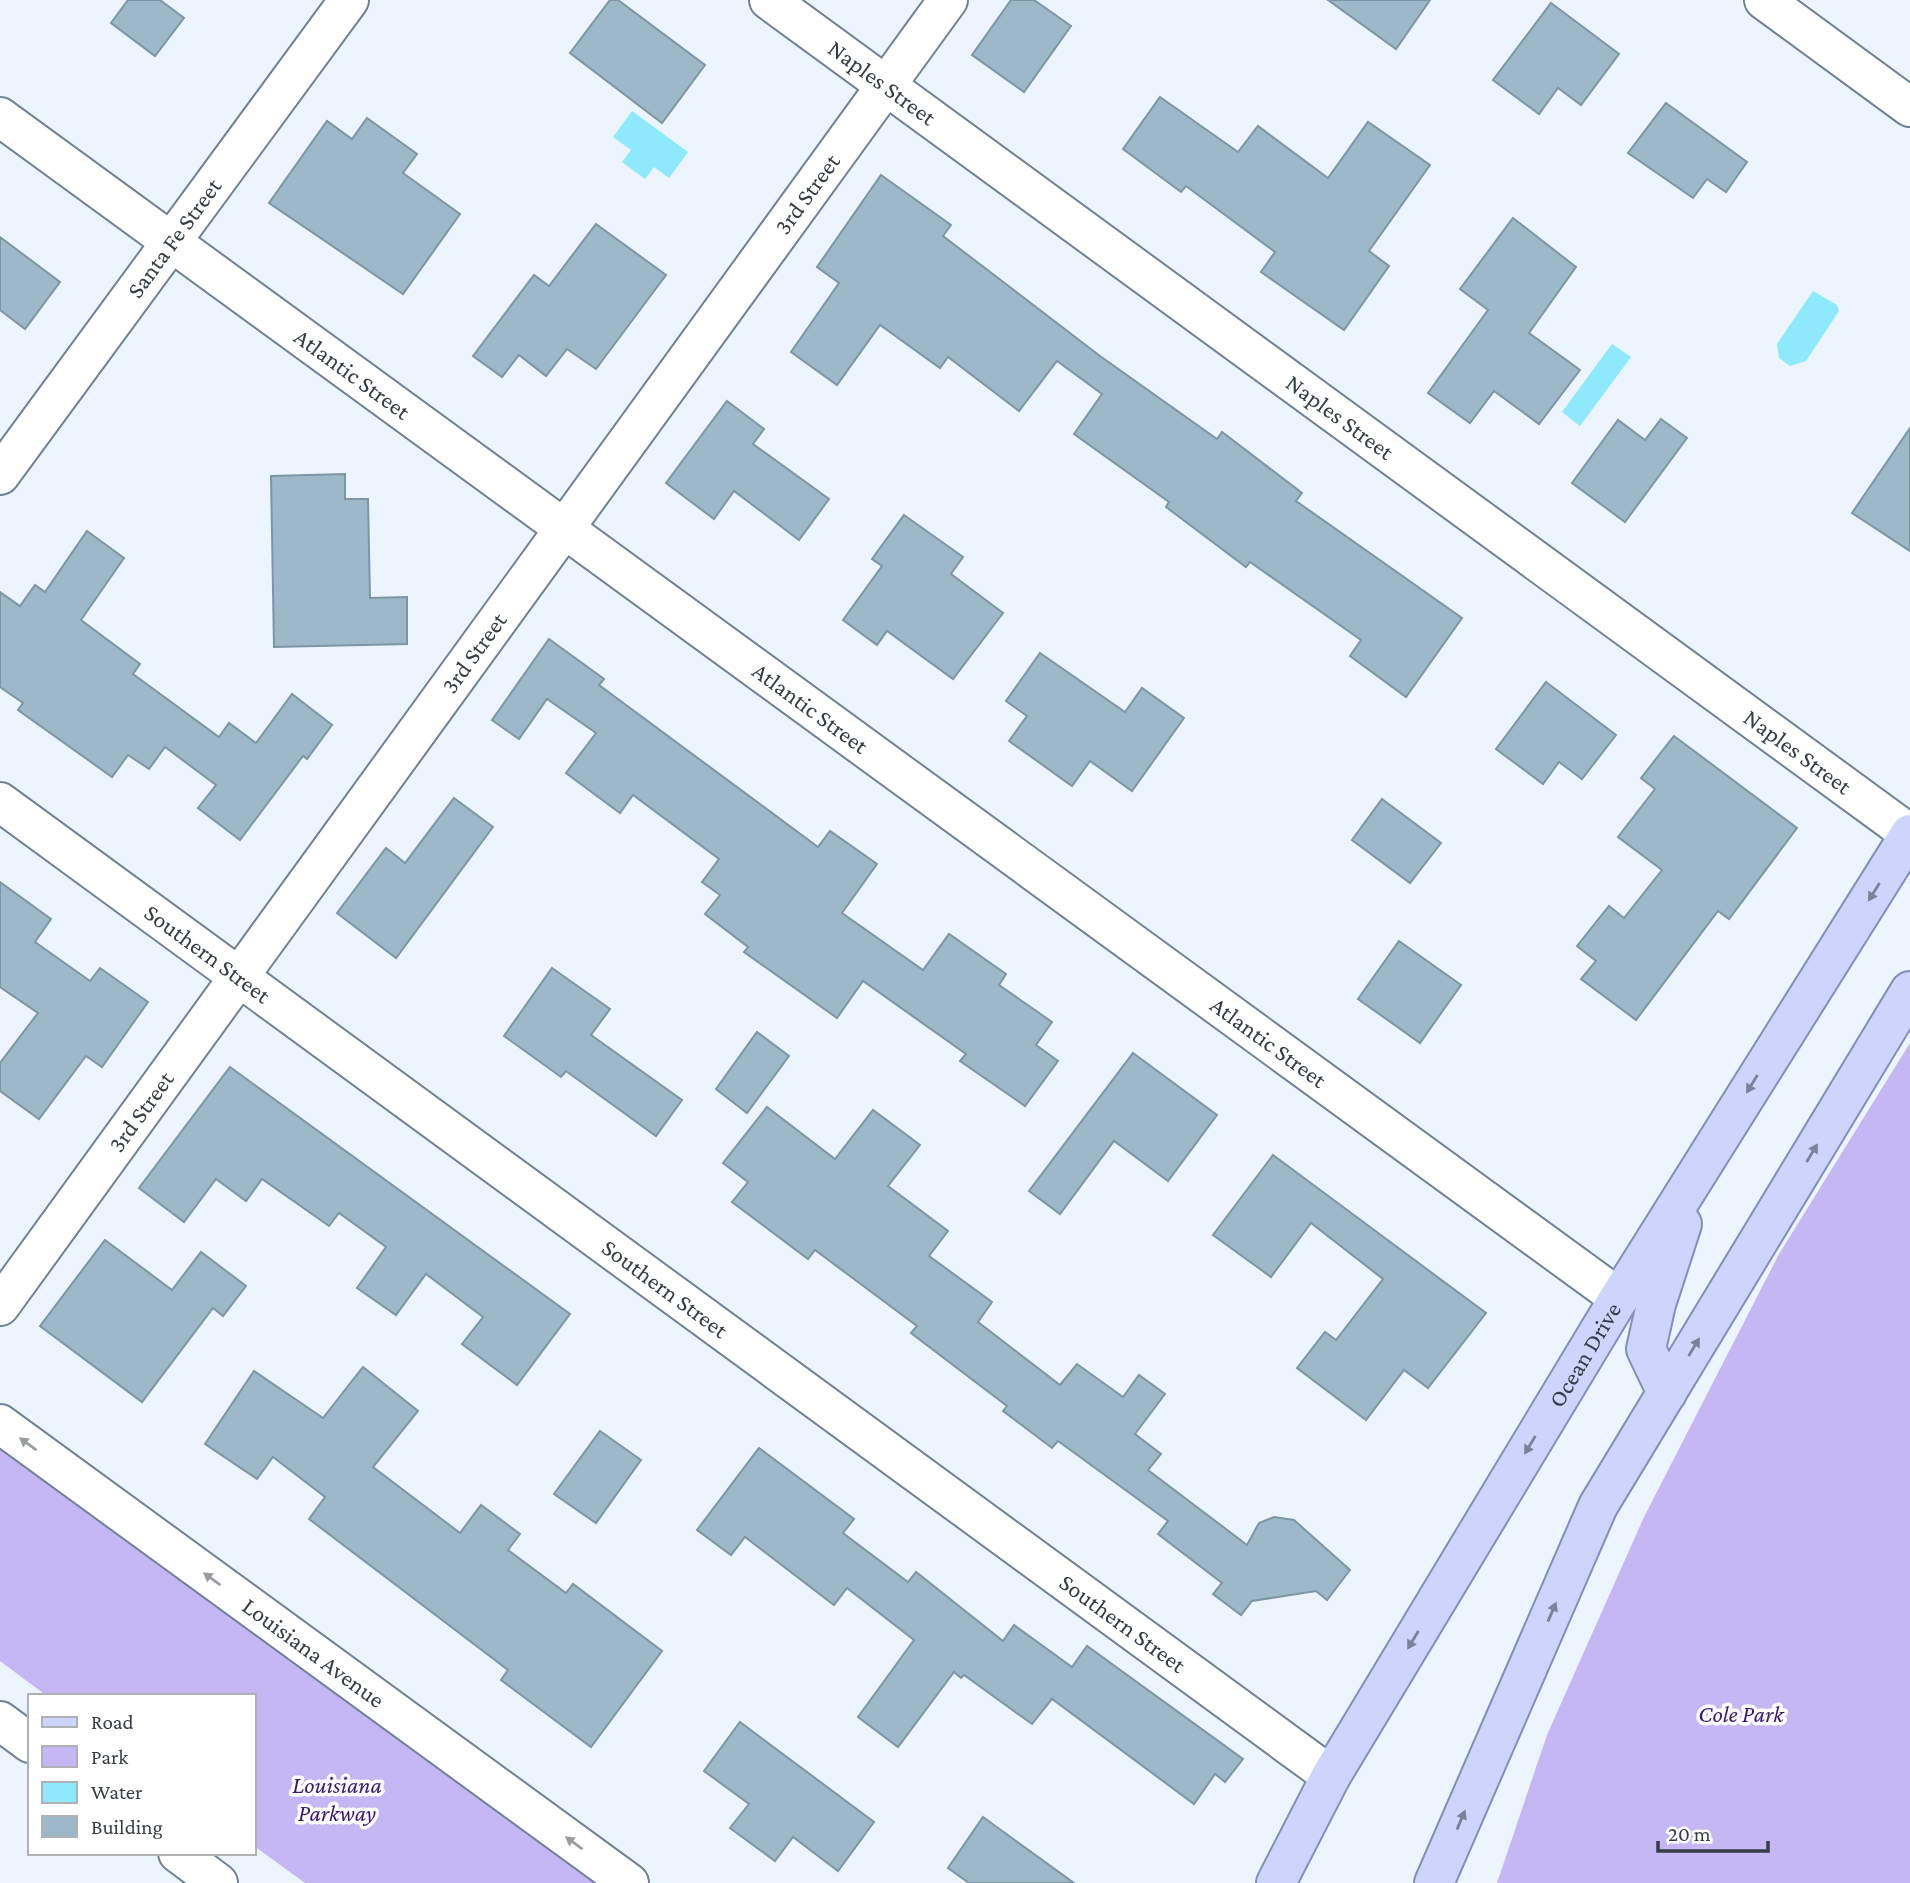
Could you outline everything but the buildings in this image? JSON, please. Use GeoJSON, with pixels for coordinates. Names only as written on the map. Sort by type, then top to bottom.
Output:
{"type":"FeatureCollection","features":[{"type":"Feature","properties":{"kind":"main road","name":"Ocean Drive"},"geometry":{"type":"LineString","coordinates":[[1276,1883],[1331,1776],[1619,1298],[1910,834]]}},
{"type":"Feature","properties":{"kind":"main road"},"geometry":{"type":"LineString","coordinates":[[1434,1883],[1598,1506],[1910,991]]}},
{"type":"Feature","properties":{"kind":"main road"},"geometry":{"type":"LineString","coordinates":[[1667,1393],[1646,1349],[1656,1304],[1701,1166]]}},
{"type":"Feature","properties":{"kind":"street","name":"Santa Fe Street"},"geometry":{"type":"LineString","coordinates":[[0,475],[349,0]]}},
{"type":"Feature","properties":{"kind":"street","name":"Naples Street"},"geometry":{"type":"LineString","coordinates":[[769,0],[1910,834]]}},
{"type":"Feature","properties":{"kind":"street","name":"3rd Street"},"geometry":{"type":"LineString","coordinates":[[0,1306],[948,0]]}},
{"type":"Feature","properties":{"kind":"street"},"geometry":{"type":"LineString","coordinates":[[1764,0],[1910,107]]}},
{"type":"Feature","properties":{"kind":"street","name":"Atlantic Street"},"geometry":{"type":"LineString","coordinates":[[0,117],[1619,1298]]}},
{"type":"Feature","properties":{"kind":"street","name":"Southern Street"},"geometry":{"type":"LineString","coordinates":[[0,802],[1331,1776]]}},
{"type":"Feature","properties":{"kind":"street","name":"Louisiana Avenue"},"geometry":{"type":"LineString","coordinates":[[0,1424],[629,1883]]}},
{"type":"Feature","properties":{"kind":"street"},"geometry":{"type":"LineString","coordinates":[[0,1721],[28,1742]]}},
{"type":"Feature","properties":{"kind":"street"},"geometry":{"type":"LineString","coordinates":[[181,1855],[218,1883]]}},
{"type":"Feature","properties":{"kind":"green space","name":"Cole Park"},"geometry":{"type":"Polygon","coordinates":[[[1910,1043],[1910,1883],[1497,1883],[1547,1735],[1644,1517],[1779,1254],[1910,1043]]]}},
{"type":"Feature","properties":{"kind":"green space","name":"Louisiana Parkway"},"geometry":{"type":"Polygon","coordinates":[[[0,1449],[596,1883],[305,1883],[256,1847],[256,1694],[44,1694],[0,1661],[0,1449]]]}},
{"type":"Feature","properties":{"kind":"water"},"geometry":{"type":"Polygon","coordinates":[[[632,111],[688,152],[669,178],[654,167],[645,179],[622,162],[631,150],[613,137],[632,111]]]}},
{"type":"Feature","properties":{"kind":"water"},"geometry":{"type":"Polygon","coordinates":[[[1813,291],[1837,305],[1839,311],[1806,361],[1790,366],[1779,358],[1777,344],[1813,291]]]}},
{"type":"Feature","properties":{"kind":"water"},"geometry":{"type":"Polygon","coordinates":[[[1612,344],[1631,357],[1580,426],[1562,412],[1612,344]]]}}]}
